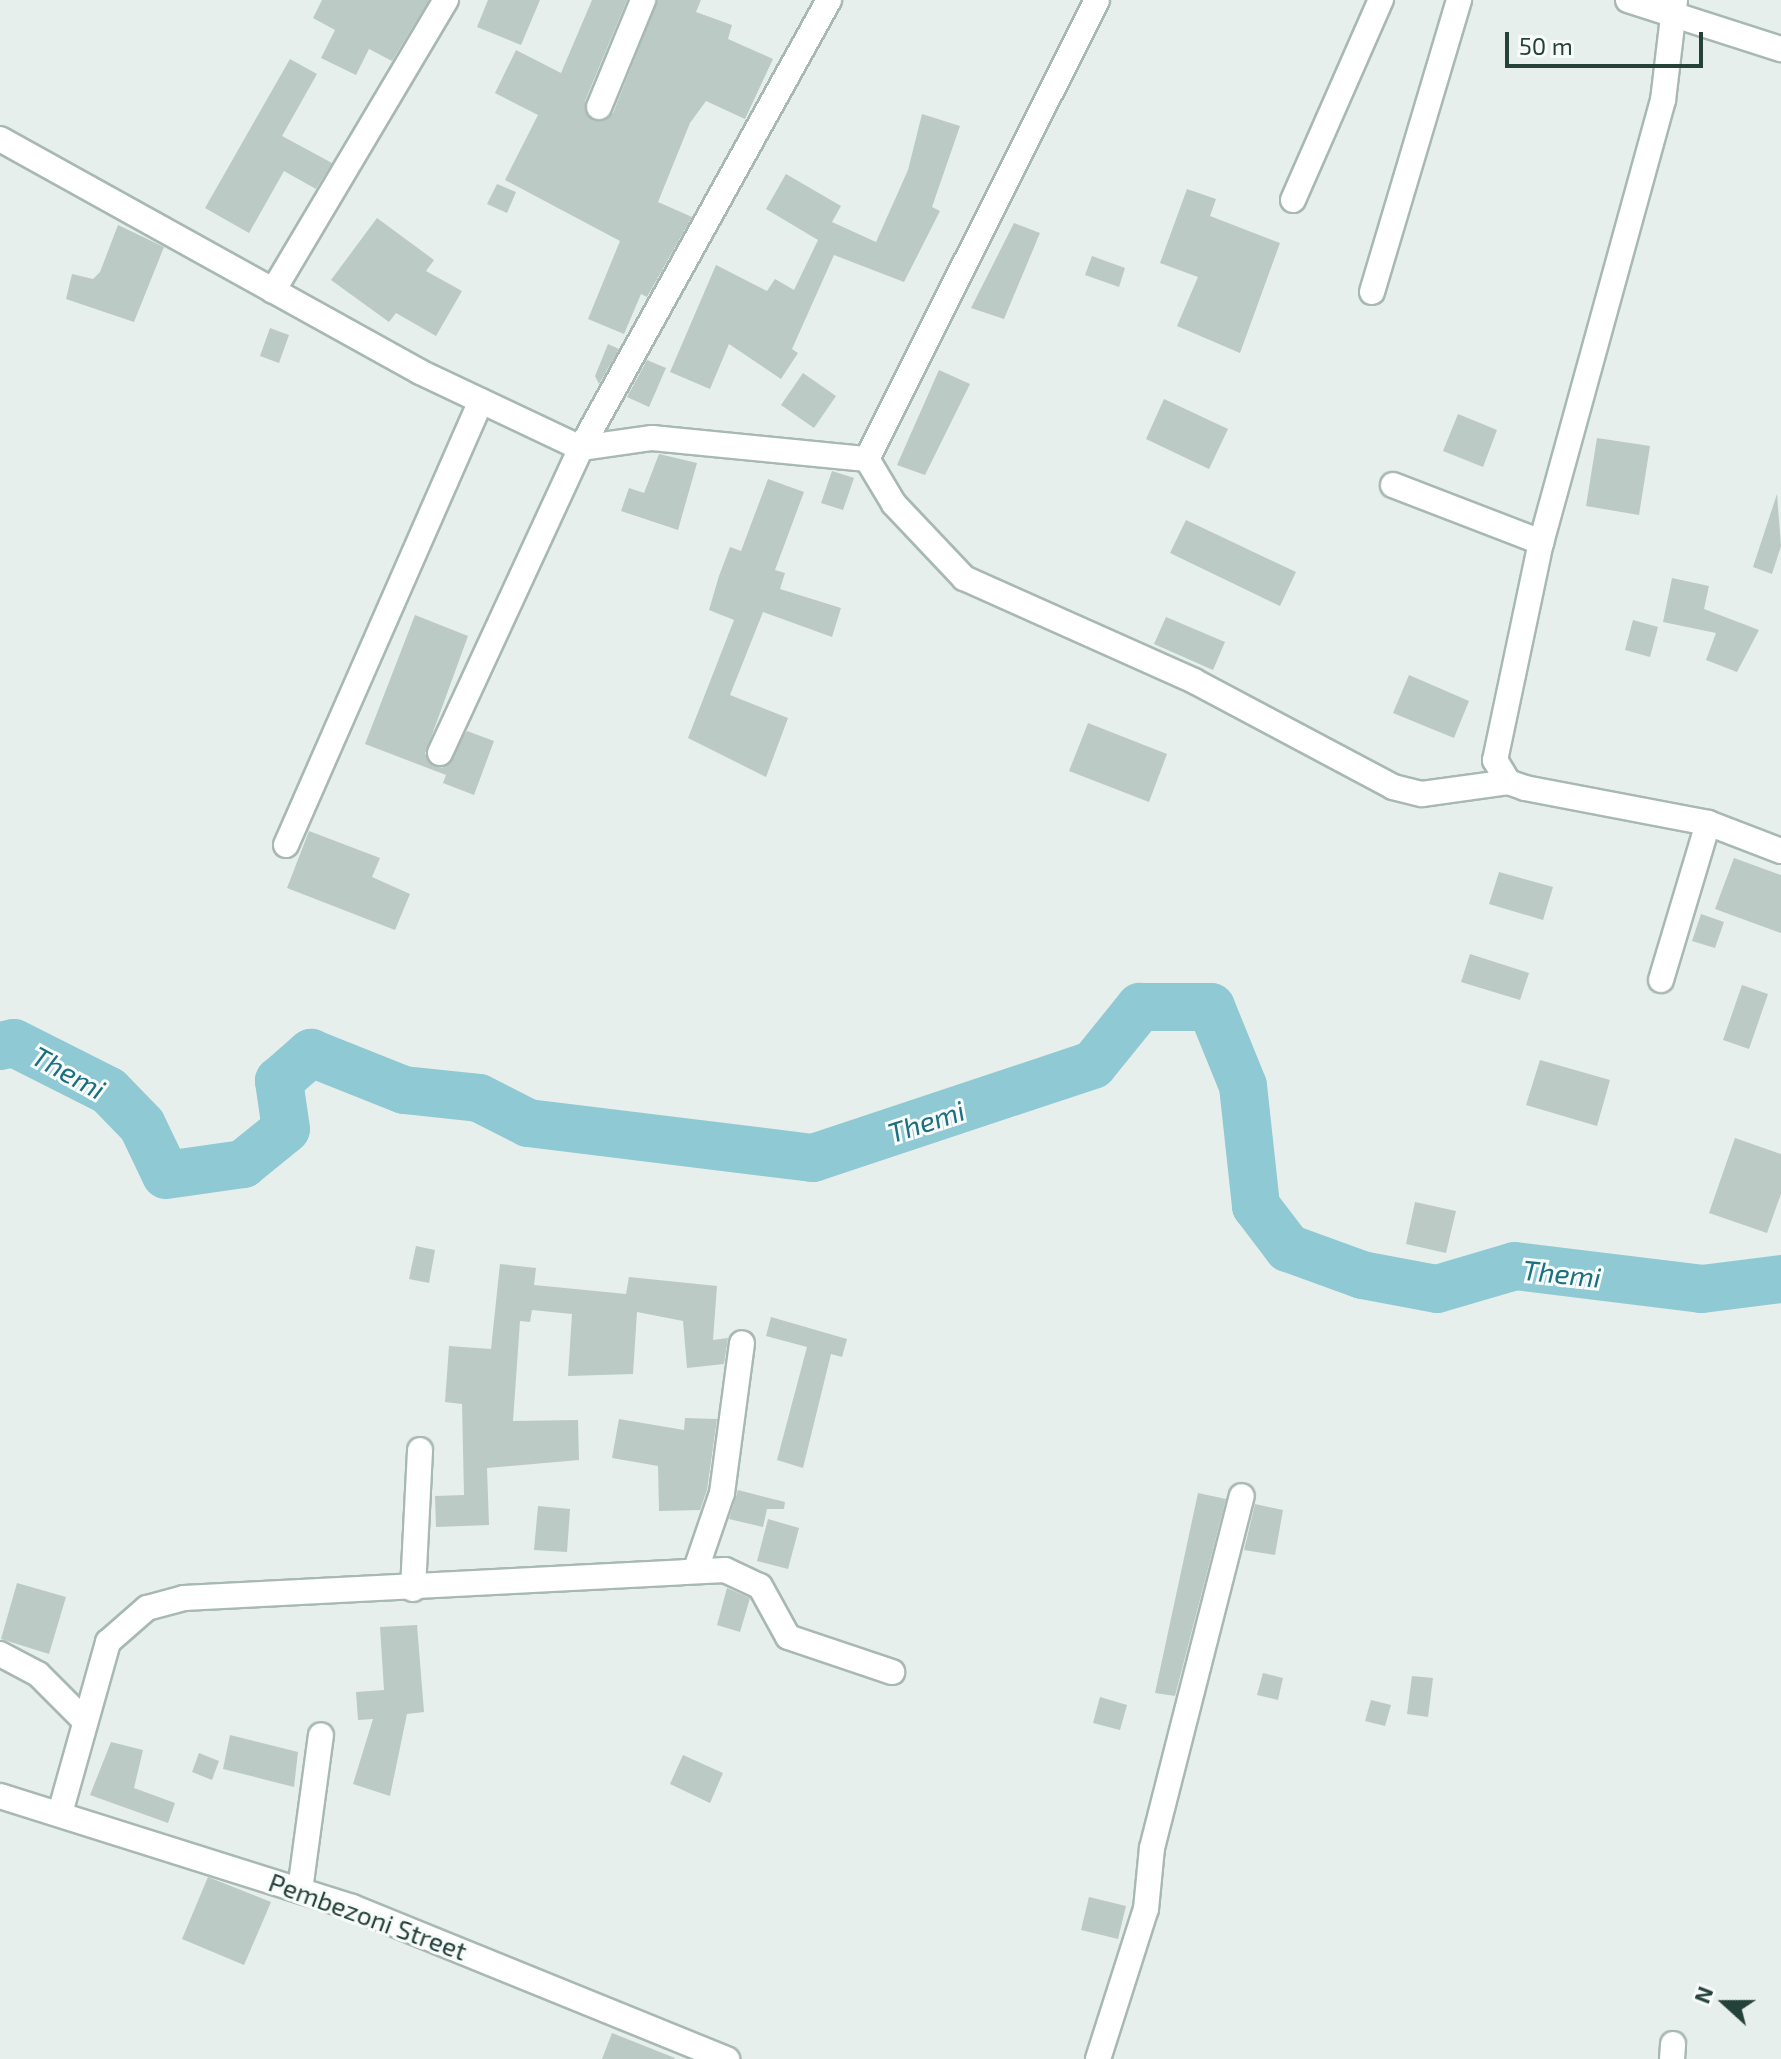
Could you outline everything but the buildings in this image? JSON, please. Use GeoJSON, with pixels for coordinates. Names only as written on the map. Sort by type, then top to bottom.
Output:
{"type":"FeatureCollection","features":[{"type":"Feature","properties":{"kind":"street"},"geometry":{"type":"LineString","coordinates":[[273,291],[446,0]]}},
{"type":"Feature","properties":{"kind":"street"},"geometry":{"type":"LineString","coordinates":[[599,107],[643,0]]}},
{"type":"Feature","properties":{"kind":"street"},"geometry":{"type":"LineString","coordinates":[[440,753],[581,448],[829,0]]}},
{"type":"Feature","properties":{"kind":"street"},"geometry":{"type":"LineString","coordinates":[[867,459],[1097,0]]}},
{"type":"Feature","properties":{"kind":"street"},"geometry":{"type":"LineString","coordinates":[[1293,200],[1381,0]]}},
{"type":"Feature","properties":{"kind":"street"},"geometry":{"type":"LineString","coordinates":[[1372,292],[1459,0]]}},
{"type":"Feature","properties":{"kind":"street"},"geometry":{"type":"LineString","coordinates":[[1628,0],[1674,8],[1781,49]]}},
{"type":"Feature","properties":{"kind":"street"},"geometry":{"type":"LineString","coordinates":[[1508,782],[1495,760],[1497,742],[1541,542],[1663,100],[1674,8]]}},
{"type":"Feature","properties":{"kind":"street"},"geometry":{"type":"LineString","coordinates":[[0,139],[273,291],[481,401],[581,448],[652,438],[867,459]]}},
{"type":"Feature","properties":{"kind":"street"},"geometry":{"type":"LineString","coordinates":[[286,845],[481,401]]}},
{"type":"Feature","properties":{"kind":"street"},"geometry":{"type":"LineString","coordinates":[[867,459],[894,504],[964,578],[1194,681],[1393,787],[1422,794],[1508,782],[1708,823],[1781,851]]}},
{"type":"Feature","properties":{"kind":"street"},"geometry":{"type":"LineString","coordinates":[[1393,485],[1541,542]]}},
{"type":"Feature","properties":{"kind":"street"},"geometry":{"type":"LineString","coordinates":[[1661,980],[1708,823]]}},
{"type":"Feature","properties":{"kind":"street"},"geometry":{"type":"LineString","coordinates":[[696,1569],[722,1493],[742,1343]]}},
{"type":"Feature","properties":{"kind":"street"},"geometry":{"type":"LineString","coordinates":[[413,1589],[420,1450]]}},
{"type":"Feature","properties":{"kind":"street"},"geometry":{"type":"LineString","coordinates":[[1098,2059],[1146,1909],[1152,1848],[1242,1496]]}},
{"type":"Feature","properties":{"kind":"street"},"geometry":{"type":"LineString","coordinates":[[60,1813],[108,1642],[147,1608],[184,1598],[413,1589],[696,1569],[747,1575],[788,1637],[892,1672]]}},
{"type":"Feature","properties":{"kind":"street"},"geometry":{"type":"LineString","coordinates":[[0,1654],[38,1674],[85,1721]]}},
{"type":"Feature","properties":{"kind":"street"},"geometry":{"type":"LineString","coordinates":[[300,1890],[321,1735]]}},
{"type":"Feature","properties":{"kind":"street","name":"Pembezoni Street"},"geometry":{"type":"LineString","coordinates":[[0,1796],[300,1890],[727,2059]]}},
{"type":"Feature","properties":{"kind":"waterway","name":"Themi"},"geometry":{"type":"LineString","coordinates":[[0,1046],[14,1043],[109,1091],[142,1125],[166,1175],[243,1164],[286,1129],[279,1081],[311,1053],[404,1090],[479,1098],[528,1123],[813,1158],[1093,1065],[1140,1007],[1211,1007],[1243,1086],[1256,1206],[1288,1248],[1362,1275],[1437,1289],[1515,1266],[1702,1289],[1781,1279]]}}]}
